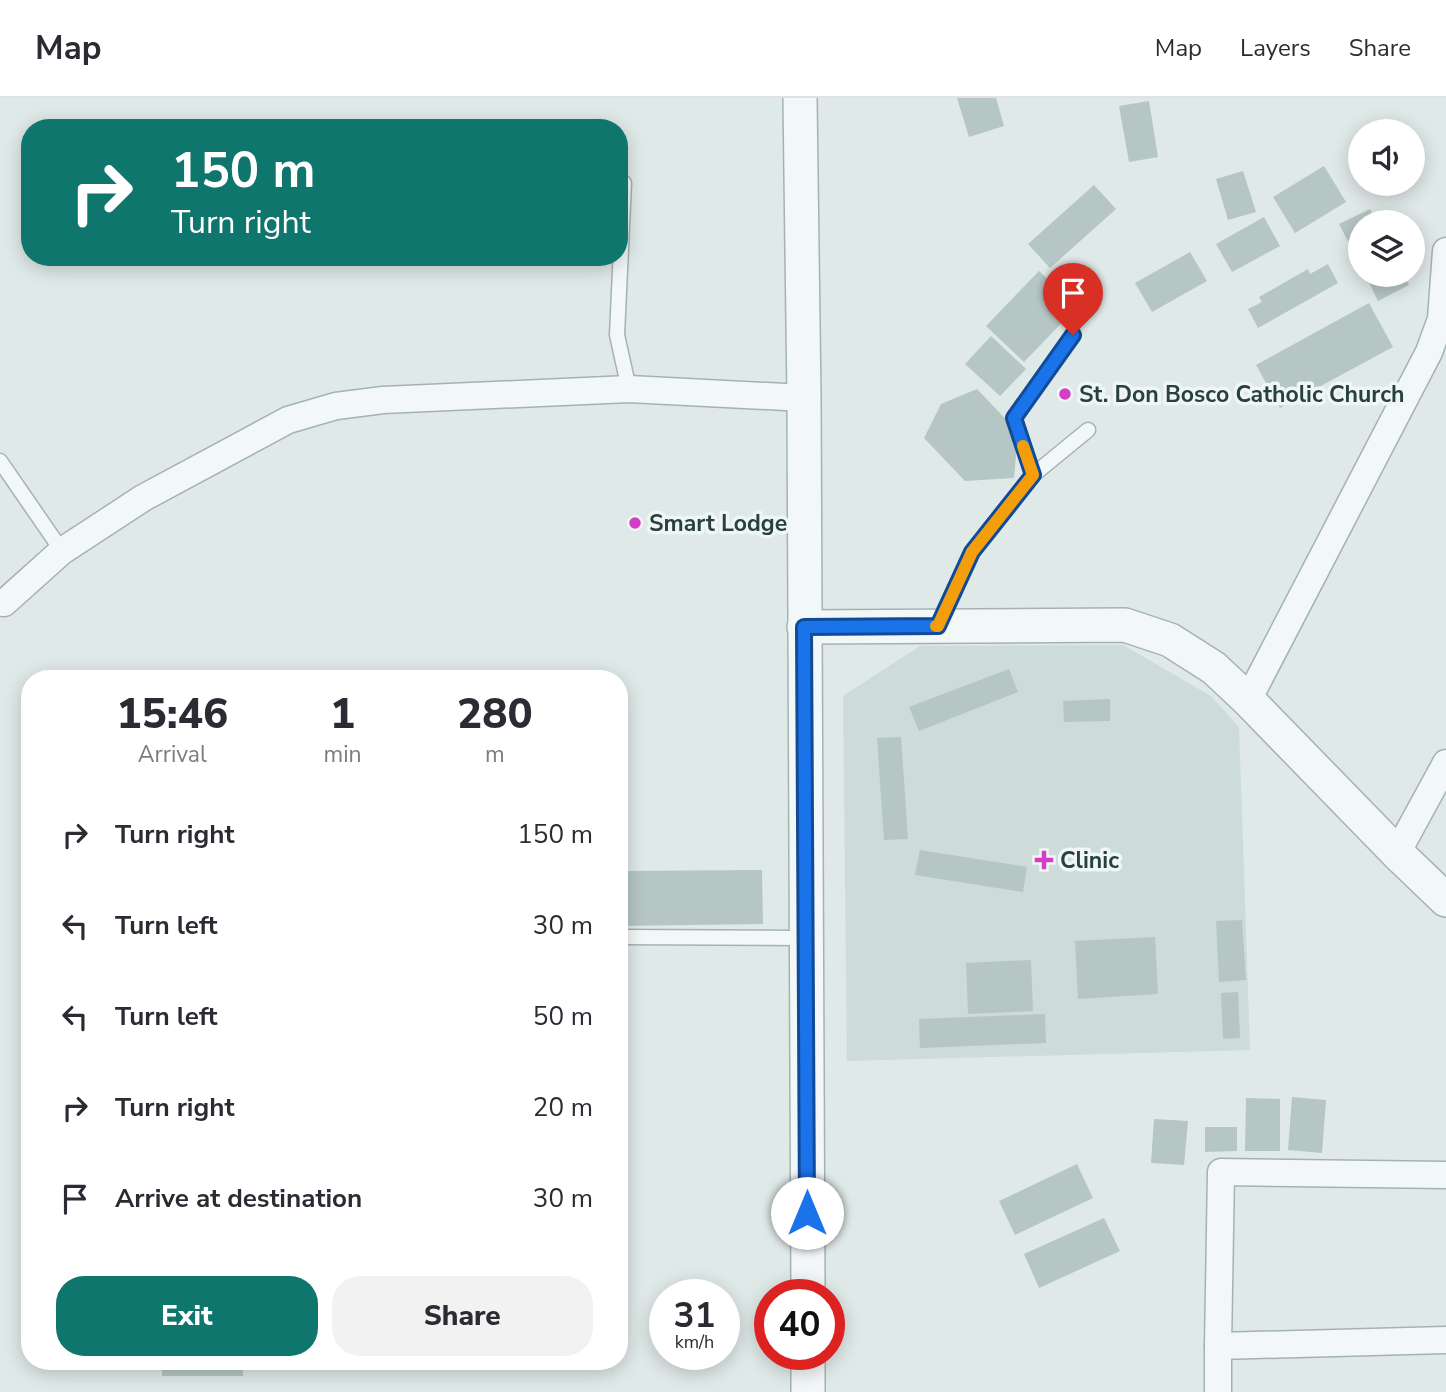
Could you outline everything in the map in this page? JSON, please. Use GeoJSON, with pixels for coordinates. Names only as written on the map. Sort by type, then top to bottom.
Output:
{"type":"FeatureCollection","features":[{"type":"Feature","properties":{"kind":"street"},"geometry":{"type":"LineString","coordinates":[[800,98],[808,1279]]}},
{"type":"Feature","properties":{"kind":"street"},"geometry":{"type":"LineString","coordinates":[[1248,700],[1429,352],[1441,319],[1446,251]]}},
{"type":"Feature","properties":{"kind":"street"},"geometry":{"type":"LineString","coordinates":[[4,603],[62,551],[143,498],[288,420],[336,406],[383,400],[629,389],[804,398]]}},
{"type":"Feature","properties":{"kind":"street"},"geometry":{"type":"LineString","coordinates":[[804,627],[1125,625],[1170,640],[1214,668],[1248,700],[1396,853],[1446,900]]}},
{"type":"Feature","properties":{"kind":"street"},"geometry":{"type":"LineString","coordinates":[[1396,853],[1446,763]]}},
{"type":"Feature","properties":{"kind":"street"},"geometry":{"type":"LineString","coordinates":[[1219,1392],[1217,1346],[1221,1172],[1446,1175]]}},
{"type":"Feature","properties":{"kind":"street"},"geometry":{"type":"LineString","coordinates":[[1217,1346],[1446,1340]]}},
{"type":"Feature","properties":{"kind":"street"},"geometry":{"type":"LineString","coordinates":[[808,1370],[808,1392]]}},
{"type":"Feature","properties":{"kind":"lane"},"geometry":{"type":"LineString","coordinates":[[620,266],[617,335],[629,389]]}},
{"type":"Feature","properties":{"kind":"lane"},"geometry":{"type":"LineString","coordinates":[[1033,475],[1014,418],[1073,335]]}},
{"type":"Feature","properties":{"kind":"lane"},"geometry":{"type":"LineString","coordinates":[[938,626],[972,552],[1033,475],[1088,430]]}},
{"type":"Feature","properties":{"kind":"lane"},"geometry":{"type":"LineString","coordinates":[[0,461],[62,551]]}},
{"type":"Feature","properties":{"kind":"lane"},"geometry":{"type":"LineString","coordinates":[[628,937],[806,938]]}},
{"type":"Feature","properties":{"kind":"shaded area","name":"Clinic"},"geometry":{"type":"Polygon","coordinates":[[[1123,645],[1211,696],[1239,727],[1250,1050],[847,1061],[843,696],[920,646],[1123,645]]]}},
{"type":"Feature","properties":{"kind":"building"},"geometry":{"type":"Polygon","coordinates":[[[957,98],[996,98],[1004,126],[969,137],[957,98]]]}},
{"type":"Feature","properties":{"kind":"building"},"geometry":{"type":"Polygon","coordinates":[[[1149,101],[1158,157],[1129,162],[1119,106],[1149,101]]]}},
{"type":"Feature","properties":{"kind":"building"},"geometry":{"type":"Polygon","coordinates":[[[1324,166],[1346,202],[1295,233],[1273,197],[1324,166]]]}},
{"type":"Feature","properties":{"kind":"building"},"geometry":{"type":"Polygon","coordinates":[[[1243,171],[1256,212],[1228,220],[1216,179],[1243,171]]]}},
{"type":"Feature","properties":{"kind":"building"},"geometry":{"type":"Polygon","coordinates":[[[1094,185],[1116,209],[1050,268],[1028,244],[1094,185]]]}},
{"type":"Feature","properties":{"kind":"building"},"geometry":{"type":"Polygon","coordinates":[[[1264,217],[1280,246],[1232,272],[1216,244],[1264,217]]]}},
{"type":"Feature","properties":{"kind":"building"},"geometry":{"type":"Polygon","coordinates":[[[1348,220],[1348,241],[1339,224],[1348,220]]]}},
{"type":"Feature","properties":{"kind":"building"},"geometry":{"type":"Polygon","coordinates":[[[1190,252],[1207,281],[1152,312],[1135,283],[1190,252]]]}},
{"type":"Feature","properties":{"kind":"building"},"geometry":{"type":"Polygon","coordinates":[[[1328,264],[1338,283],[1258,328],[1248,309],[1262,302],[1259,297],[1308,269],[1310,274],[1328,264]]]}},
{"type":"Feature","properties":{"kind":"building"},"geometry":{"type":"Polygon","coordinates":[[[1039,271],[1077,307],[1024,362],[986,326],[1039,271]]]}},
{"type":"Feature","properties":{"kind":"building"},"geometry":{"type":"Polygon","coordinates":[[[1371,287],[1405,287],[1378,301],[1371,287]]]}},
{"type":"Feature","properties":{"kind":"building"},"geometry":{"type":"Polygon","coordinates":[[[1369,303],[1393,347],[1280,408],[1256,365],[1369,303]]]}},
{"type":"Feature","properties":{"kind":"building"},"geometry":{"type":"Polygon","coordinates":[[[991,336],[1026,369],[1000,396],[965,364],[991,336]]]}},
{"type":"Feature","properties":{"kind":"building"},"geometry":{"type":"Polygon","coordinates":[[[977,389],[1018,432],[1014,478],[965,481],[924,438],[941,404],[977,389]]]}},
{"type":"Feature","properties":{"kind":"building"},"geometry":{"type":"Polygon","coordinates":[[[1009,669],[1018,692],[919,731],[909,707],[1009,669]]]}},
{"type":"Feature","properties":{"kind":"building"},"geometry":{"type":"Polygon","coordinates":[[[1110,699],[1110,721],[1064,722],[1063,701],[1110,699]]]}},
{"type":"Feature","properties":{"kind":"building"},"geometry":{"type":"Polygon","coordinates":[[[901,737],[908,839],[884,840],[877,738],[901,737]]]}},
{"type":"Feature","properties":{"kind":"building"},"geometry":{"type":"Polygon","coordinates":[[[920,850],[1027,867],[1023,892],[915,875],[920,850]]]}},
{"type":"Feature","properties":{"kind":"building"},"geometry":{"type":"Polygon","coordinates":[[[762,870],[763,924],[628,926],[628,871],[762,870]]]}},
{"type":"Feature","properties":{"kind":"building"},"geometry":{"type":"Polygon","coordinates":[[[1242,920],[1246,980],[1219,982],[1216,921],[1242,920]]]}},
{"type":"Feature","properties":{"kind":"building"},"geometry":{"type":"Polygon","coordinates":[[[1155,937],[1158,994],[1078,999],[1075,941],[1155,937]]]}},
{"type":"Feature","properties":{"kind":"building"},"geometry":{"type":"Polygon","coordinates":[[[1031,960],[1033,1011],[968,1014],[966,963],[1031,960]]]}},
{"type":"Feature","properties":{"kind":"building"},"geometry":{"type":"Polygon","coordinates":[[[1238,992],[1240,1038],[1223,1039],[1221,993],[1238,992]]]}},
{"type":"Feature","properties":{"kind":"building"},"geometry":{"type":"Polygon","coordinates":[[[1045,1014],[1046,1043],[920,1048],[919,1019],[1045,1014]]]}},
{"type":"Feature","properties":{"kind":"building"},"geometry":{"type":"Polygon","coordinates":[[[1292,1097],[1326,1100],[1322,1153],[1288,1150],[1292,1097]]]}},
{"type":"Feature","properties":{"kind":"building"},"geometry":{"type":"Polygon","coordinates":[[[1246,1098],[1280,1099],[1280,1151],[1245,1151],[1246,1098]]]}},
{"type":"Feature","properties":{"kind":"building"},"geometry":{"type":"Polygon","coordinates":[[[1154,1119],[1188,1121],[1184,1165],[1151,1163],[1154,1119]]]}},
{"type":"Feature","properties":{"kind":"building"},"geometry":{"type":"Polygon","coordinates":[[[1205,1127],[1237,1127],[1237,1151],[1205,1152],[1205,1127]]]}},
{"type":"Feature","properties":{"kind":"building"},"geometry":{"type":"Polygon","coordinates":[[[1077,1164],[1093,1198],[1015,1235],[999,1201],[1077,1164]]]}},
{"type":"Feature","properties":{"kind":"building"},"geometry":{"type":"Polygon","coordinates":[[[1104,1218],[1120,1251],[1039,1288],[1024,1254],[1104,1218]]]}},
{"type":"Feature","properties":{"kind":"building"},"geometry":{"type":"Polygon","coordinates":[[[162,1370],[243,1370],[243,1376],[162,1376],[162,1370]]]}},
{"type":"Feature","properties":{"kind":"slow traffic"},"geometry":{"type":"LineString","coordinates":[[936,626],[972,552],[1033,475],[1023,446]]}},
{"type":"Feature","properties":{"kind":"place","name":"St. Don Bosco Catholic Church"},"geometry":{"type":"Point","coordinates":[1065,394]}},
{"type":"Feature","properties":{"kind":"place","name":"Smart Lodge"},"geometry":{"type":"Point","coordinates":[635,523]}},
{"type":"Feature","properties":{"kind":"place","name":"Clinic"},"geometry":{"type":"Point","coordinates":[1044,860]}},
{"type":"Feature","properties":{"kind":"route"},"geometry":{"type":"LineString","coordinates":[[807,1213],[804,627],[938,626],[972,552],[1033,475],[1014,418],[1073,335]]}}]}
